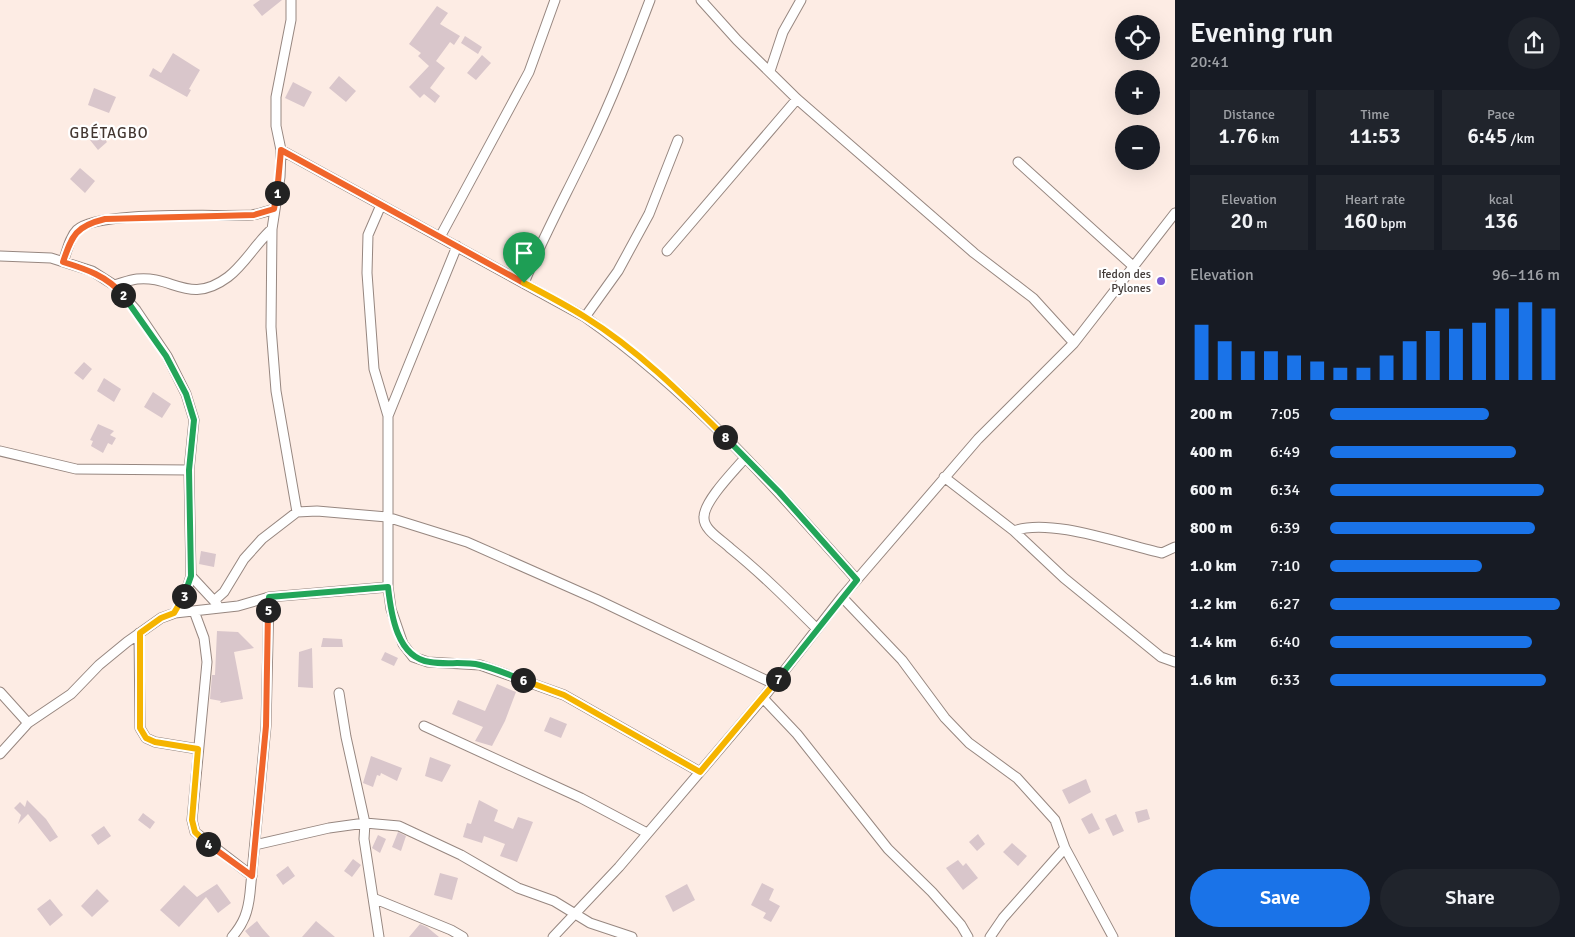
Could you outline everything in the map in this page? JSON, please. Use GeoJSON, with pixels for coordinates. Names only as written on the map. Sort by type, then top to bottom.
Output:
{"type":"FeatureCollection","features":[{"type":"Feature","properties":{"kind":"street"},"geometry":{"type":"LineString","coordinates":[[291,0],[291,20],[276,97],[276,126],[281,150],[280,177],[272,229],[271,327],[276,390],[297,512]]}},
{"type":"Feature","properties":{"kind":"street"},"geometry":{"type":"LineString","coordinates":[[440,237],[529,72],[555,0]]}},
{"type":"Feature","properties":{"kind":"street"},"geometry":{"type":"LineString","coordinates":[[524,283],[556,212],[593,139],[625,67],[650,0]]}},
{"type":"Feature","properties":{"kind":"street"},"geometry":{"type":"LineString","coordinates":[[701,0],[737,40],[798,99],[952,235],[1033,298],[1074,343]]}},
{"type":"Feature","properties":{"kind":"street"},"geometry":{"type":"LineString","coordinates":[[770,71],[783,32],[801,0]]}},
{"type":"Feature","properties":{"kind":"street"},"geometry":{"type":"LineString","coordinates":[[667,251],[798,99]]}},
{"type":"Feature","properties":{"kind":"street"},"geometry":{"type":"LineString","coordinates":[[585,317],[618,271],[649,214],[678,140]]}},
{"type":"Feature","properties":{"kind":"street"},"geometry":{"type":"LineString","coordinates":[[281,150],[585,317],[621,342],[684,396],[779,492],[857,580]]}},
{"type":"Feature","properties":{"kind":"street"},"geometry":{"type":"LineString","coordinates":[[1018,162],[1134,267]]}},
{"type":"Feature","properties":{"kind":"street"},"geometry":{"type":"LineString","coordinates":[[381,205],[371,224],[368,235],[367,273],[374,368],[388,416],[388,587],[391,610],[403,644],[413,657],[428,662],[480,665],[564,695],[700,772]]}},
{"type":"Feature","properties":{"kind":"street"},"geometry":{"type":"LineString","coordinates":[[63,262],[77,230],[89,223],[136,217],[254,215],[274,209]]}},
{"type":"Feature","properties":{"kind":"street"},"geometry":{"type":"LineString","coordinates":[[553,937],[648,833],[763,698],[842,597],[944,477],[978,439],[1074,343],[1174,216]]}},
{"type":"Feature","properties":{"kind":"street"},"geometry":{"type":"LineString","coordinates":[[114,285],[138,279],[190,290],[210,288],[229,276],[272,229]]}},
{"type":"Feature","properties":{"kind":"street"},"geometry":{"type":"LineString","coordinates":[[388,416],[456,246]]}},
{"type":"Feature","properties":{"kind":"street"},"geometry":{"type":"LineString","coordinates":[[0,256],[51,258],[92,271],[114,285],[136,310],[166,356],[186,394],[194,420],[189,470],[191,576],[184,598],[174,613]]}},
{"type":"Feature","properties":{"kind":"street"},"geometry":{"type":"LineString","coordinates":[[0,451],[76,469],[189,470]]}},
{"type":"Feature","properties":{"kind":"street"},"geometry":{"type":"LineString","coordinates":[[745,458],[709,502],[703,514],[704,522],[711,532],[756,570],[817,629]]}},
{"type":"Feature","properties":{"kind":"street"},"geometry":{"type":"LineString","coordinates":[[944,477],[1014,531],[1064,578],[1161,657],[1175,662]]}},
{"type":"Feature","properties":{"kind":"street"},"geometry":{"type":"LineString","coordinates":[[217,605],[244,559],[262,539],[297,512],[317,511],[387,517],[467,542],[596,599],[774,684]]}},
{"type":"Feature","properties":{"kind":"street"},"geometry":{"type":"LineString","coordinates":[[1014,531],[1026,526],[1074,531],[1162,553],[1175,547]]}},
{"type":"Feature","properties":{"kind":"street"},"geometry":{"type":"LineString","coordinates":[[191,576],[217,605]]}},
{"type":"Feature","properties":{"kind":"street"},"geometry":{"type":"LineString","coordinates":[[0,754],[28,723],[71,694],[99,665],[161,618],[174,613],[269,597],[388,587]]}},
{"type":"Feature","properties":{"kind":"street"},"geometry":{"type":"LineString","coordinates":[[232,937],[242,926],[248,913],[266,726],[269,597]]}},
{"type":"Feature","properties":{"kind":"street"},"geometry":{"type":"LineString","coordinates":[[842,597],[902,660],[945,718],[963,737],[1017,778],[1055,820],[1065,848],[1113,937]]}},
{"type":"Feature","properties":{"kind":"street"},"geometry":{"type":"LineString","coordinates":[[194,611],[204,638],[207,662],[192,820],[195,832],[252,876]]}},
{"type":"Feature","properties":{"kind":"street"},"geometry":{"type":"LineString","coordinates":[[140,633],[140,728],[146,738],[155,742],[198,749]]}},
{"type":"Feature","properties":{"kind":"street"},"geometry":{"type":"LineString","coordinates":[[0,692],[28,723]]}},
{"type":"Feature","properties":{"kind":"street"},"geometry":{"type":"LineString","coordinates":[[339,693],[346,737],[365,823],[364,839],[380,937]]}},
{"type":"Feature","properties":{"kind":"street"},"geometry":{"type":"LineString","coordinates":[[763,698],[797,734],[888,848],[932,892],[961,925],[968,937]]}},
{"type":"Feature","properties":{"kind":"street"},"geometry":{"type":"LineString","coordinates":[[424,726],[581,798],[648,833]]}},
{"type":"Feature","properties":{"kind":"street"},"geometry":{"type":"LineString","coordinates":[[255,845],[329,828],[365,823],[399,826],[461,855],[518,888],[554,901],[590,923],[632,937]]}},
{"type":"Feature","properties":{"kind":"street"},"geometry":{"type":"LineString","coordinates":[[990,937],[1003,918],[1065,848]]}},
{"type":"Feature","properties":{"kind":"street"},"geometry":{"type":"LineString","coordinates":[[373,898],[451,930],[463,937]]}},
{"type":"Feature","properties":{"kind":"building"},"geometry":{"type":"Polygon","coordinates":[[[260,0],[282,0],[262,16],[253,5],[260,0]]]}},
{"type":"Feature","properties":{"kind":"building"},"geometry":{"type":"Polygon","coordinates":[[[437,6],[448,13],[440,24],[460,36],[454,45],[450,42],[436,61],[445,68],[430,88],[440,96],[435,103],[424,94],[420,98],[409,87],[429,66],[418,56],[421,53],[409,44],[437,6]]]}},
{"type":"Feature","properties":{"kind":"building"},"geometry":{"type":"Polygon","coordinates":[[[465,36],[482,47],[478,54],[461,43],[465,36]]]}},
{"type":"Feature","properties":{"kind":"building"},"geometry":{"type":"Polygon","coordinates":[[[173,53],[200,70],[189,89],[191,90],[187,97],[149,76],[153,68],[161,73],[173,53]]]}},
{"type":"Feature","properties":{"kind":"building"},"geometry":{"type":"Polygon","coordinates":[[[482,55],[491,63],[476,80],[467,73],[482,55]]]}},
{"type":"Feature","properties":{"kind":"building"},"geometry":{"type":"Polygon","coordinates":[[[339,76],[356,91],[346,102],[329,88],[339,76]]]}},
{"type":"Feature","properties":{"kind":"building"},"geometry":{"type":"Polygon","coordinates":[[[293,82],[312,92],[304,107],[285,98],[293,82]]]}},
{"type":"Feature","properties":{"kind":"building"},"geometry":{"type":"Polygon","coordinates":[[[94,88],[116,97],[109,113],[88,105],[94,88]]]}},
{"type":"Feature","properties":{"kind":"building"},"geometry":{"type":"Polygon","coordinates":[[[99,132],[107,142],[98,150],[90,140],[99,132]]]}},
{"type":"Feature","properties":{"kind":"building"},"geometry":{"type":"Polygon","coordinates":[[[80,168],[95,181],[85,193],[70,179],[80,168]]]}},
{"type":"Feature","properties":{"kind":"building"},"geometry":{"type":"Polygon","coordinates":[[[84,362],[92,369],[83,380],[74,373],[84,362]]]}},
{"type":"Feature","properties":{"kind":"building"},"geometry":{"type":"Polygon","coordinates":[[[104,378],[121,389],[114,402],[97,391],[104,378]]]}},
{"type":"Feature","properties":{"kind":"building"},"geometry":{"type":"Polygon","coordinates":[[[153,392],[171,404],[162,418],[144,407],[153,392]]]}},
{"type":"Feature","properties":{"kind":"building"},"geometry":{"type":"Polygon","coordinates":[[[98,424],[114,431],[110,435],[116,438],[112,445],[108,443],[103,453],[91,446],[93,441],[90,440],[98,424]]]}},
{"type":"Feature","properties":{"kind":"building"},"geometry":{"type":"Polygon","coordinates":[[[201,551],[216,554],[214,567],[199,564],[201,551]]]}},
{"type":"Feature","properties":{"kind":"building"},"geometry":{"type":"Polygon","coordinates":[[[217,631],[238,632],[254,648],[234,652],[243,699],[220,703],[221,701],[210,699],[212,675],[215,675],[217,631]]]}},
{"type":"Feature","properties":{"kind":"building"},"geometry":{"type":"Polygon","coordinates":[[[323,638],[342,639],[343,647],[321,647],[323,638]]]}},
{"type":"Feature","properties":{"kind":"building"},"geometry":{"type":"Polygon","coordinates":[[[312,648],[313,688],[298,687],[299,652],[312,648]]]}},
{"type":"Feature","properties":{"kind":"building"},"geometry":{"type":"Polygon","coordinates":[[[385,652],[398,658],[394,666],[381,660],[385,652]]]}},
{"type":"Feature","properties":{"kind":"building"},"geometry":{"type":"Polygon","coordinates":[[[497,684],[516,692],[505,721],[492,746],[475,741],[483,727],[452,714],[458,700],[485,711],[497,684]]]}},
{"type":"Feature","properties":{"kind":"building"},"geometry":{"type":"Polygon","coordinates":[[[550,717],[567,724],[561,738],[544,731],[550,717]]]}},
{"type":"Feature","properties":{"kind":"building"},"geometry":{"type":"Polygon","coordinates":[[[371,756],[402,768],[397,781],[381,773],[380,776],[377,775],[373,787],[363,783],[371,756]]]}},
{"type":"Feature","properties":{"kind":"building"},"geometry":{"type":"Polygon","coordinates":[[[430,757],[451,765],[442,782],[425,776],[430,757]]]}},
{"type":"Feature","properties":{"kind":"building"},"geometry":{"type":"Polygon","coordinates":[[[1086,779],[1091,792],[1069,804],[1062,790],[1086,779]]]}},
{"type":"Feature","properties":{"kind":"building"},"geometry":{"type":"Polygon","coordinates":[[[27,800],[46,819],[58,837],[50,842],[28,814],[18,824],[21,815],[14,808],[20,802],[25,807],[27,800]]]}},
{"type":"Feature","properties":{"kind":"building"},"geometry":{"type":"Polygon","coordinates":[[[479,800],[498,810],[494,821],[513,829],[518,817],[533,822],[517,862],[500,856],[505,844],[484,836],[482,843],[463,837],[467,823],[471,824],[479,800]]]}},
{"type":"Feature","properties":{"kind":"building"},"geometry":{"type":"Polygon","coordinates":[[[1147,809],[1150,819],[1138,823],[1135,812],[1147,809]]]}},
{"type":"Feature","properties":{"kind":"building"},"geometry":{"type":"Polygon","coordinates":[[[143,813],[155,822],[150,829],[138,820],[143,813]]]}},
{"type":"Feature","properties":{"kind":"building"},"geometry":{"type":"Polygon","coordinates":[[[1092,813],[1100,829],[1089,834],[1081,819],[1092,813]]]}},
{"type":"Feature","properties":{"kind":"building"},"geometry":{"type":"Polygon","coordinates":[[[1116,814],[1124,831],[1113,836],[1105,819],[1116,814]]]}},
{"type":"Feature","properties":{"kind":"building"},"geometry":{"type":"Polygon","coordinates":[[[104,826],[111,836],[98,845],[91,835],[104,826]]]}},
{"type":"Feature","properties":{"kind":"building"},"geometry":{"type":"Polygon","coordinates":[[[398,832],[406,836],[401,851],[392,847],[398,832]]]}},
{"type":"Feature","properties":{"kind":"building"},"geometry":{"type":"Polygon","coordinates":[[[978,834],[985,844],[977,851],[969,842],[978,834]]]}},
{"type":"Feature","properties":{"kind":"building"},"geometry":{"type":"Polygon","coordinates":[[[378,835],[386,839],[380,853],[372,848],[378,835]]]}},
{"type":"Feature","properties":{"kind":"building"},"geometry":{"type":"Polygon","coordinates":[[[1012,843],[1027,856],[1018,866],[1003,852],[1012,843]]]}},
{"type":"Feature","properties":{"kind":"building"},"geometry":{"type":"Polygon","coordinates":[[[353,859],[361,865],[352,877],[344,871],[353,859]]]}},
{"type":"Feature","properties":{"kind":"building"},"geometry":{"type":"Polygon","coordinates":[[[958,860],[963,866],[966,863],[978,878],[963,890],[946,868],[958,860]]]}},
{"type":"Feature","properties":{"kind":"building"},"geometry":{"type":"Polygon","coordinates":[[[288,866],[295,876],[283,885],[276,875],[288,866]]]}},
{"type":"Feature","properties":{"kind":"building"},"geometry":{"type":"Polygon","coordinates":[[[440,873],[458,878],[452,900],[434,895],[440,873]]]}},
{"type":"Feature","properties":{"kind":"building"},"geometry":{"type":"Polygon","coordinates":[[[762,883],[774,889],[769,900],[780,906],[771,922],[763,918],[766,913],[751,905],[762,883]]]}},
{"type":"Feature","properties":{"kind":"building"},"geometry":{"type":"Polygon","coordinates":[[[217,884],[231,903],[218,913],[206,897],[179,927],[160,910],[184,885],[197,897],[217,884]]]}},
{"type":"Feature","properties":{"kind":"building"},"geometry":{"type":"Polygon","coordinates":[[[687,884],[695,900],[673,912],[665,896],[687,884]]]}},
{"type":"Feature","properties":{"kind":"building"},"geometry":{"type":"Polygon","coordinates":[[[97,889],[109,901],[92,917],[81,906],[97,889]]]}},
{"type":"Feature","properties":{"kind":"building"},"geometry":{"type":"Polygon","coordinates":[[[50,899],[63,915],[50,926],[37,909],[50,899]]]}},
{"type":"Feature","properties":{"kind":"building"},"geometry":{"type":"Polygon","coordinates":[[[257,921],[270,937],[250,937],[245,931],[257,921]]]}},
{"type":"Feature","properties":{"kind":"building"},"geometry":{"type":"Polygon","coordinates":[[[316,921],[335,937],[302,937],[316,921]]]}},
{"type":"Feature","properties":{"kind":"building"},"geometry":{"type":"Polygon","coordinates":[[[420,924],[427,927],[439,937],[409,937],[420,924]]]}},
{"type":"Feature","properties":{"kind":"place","name":"Ifedon des Pylones"},"geometry":{"type":"Point","coordinates":[1161,281]}},
{"type":"Feature","properties":{"kind":"district","name":"GBÉTAGBO"},"geometry":{"type":"Point","coordinates":[109,133]}},
{"type":"Feature","properties":{"kind":"route"},"geometry":{"type":"LineString","coordinates":[[281,150],[524,283],[585,317],[621,342],[684,396],[779,492],[857,580],[763,698],[700,772],[624,731],[598,713],[564,695],[480,665],[428,662],[413,657],[403,644],[391,610],[388,587],[269,597],[266,726],[252,876],[195,832],[192,820],[198,749],[155,742],[146,738],[140,728],[140,633],[161,618],[174,613],[184,598],[191,576],[189,556],[189,470],[194,420],[186,394],[166,356],[136,310],[114,285],[92,271],[63,262],[70,243],[77,230],[89,223],[105,219],[254,215],[274,209],[280,177],[281,150]]}}]}
